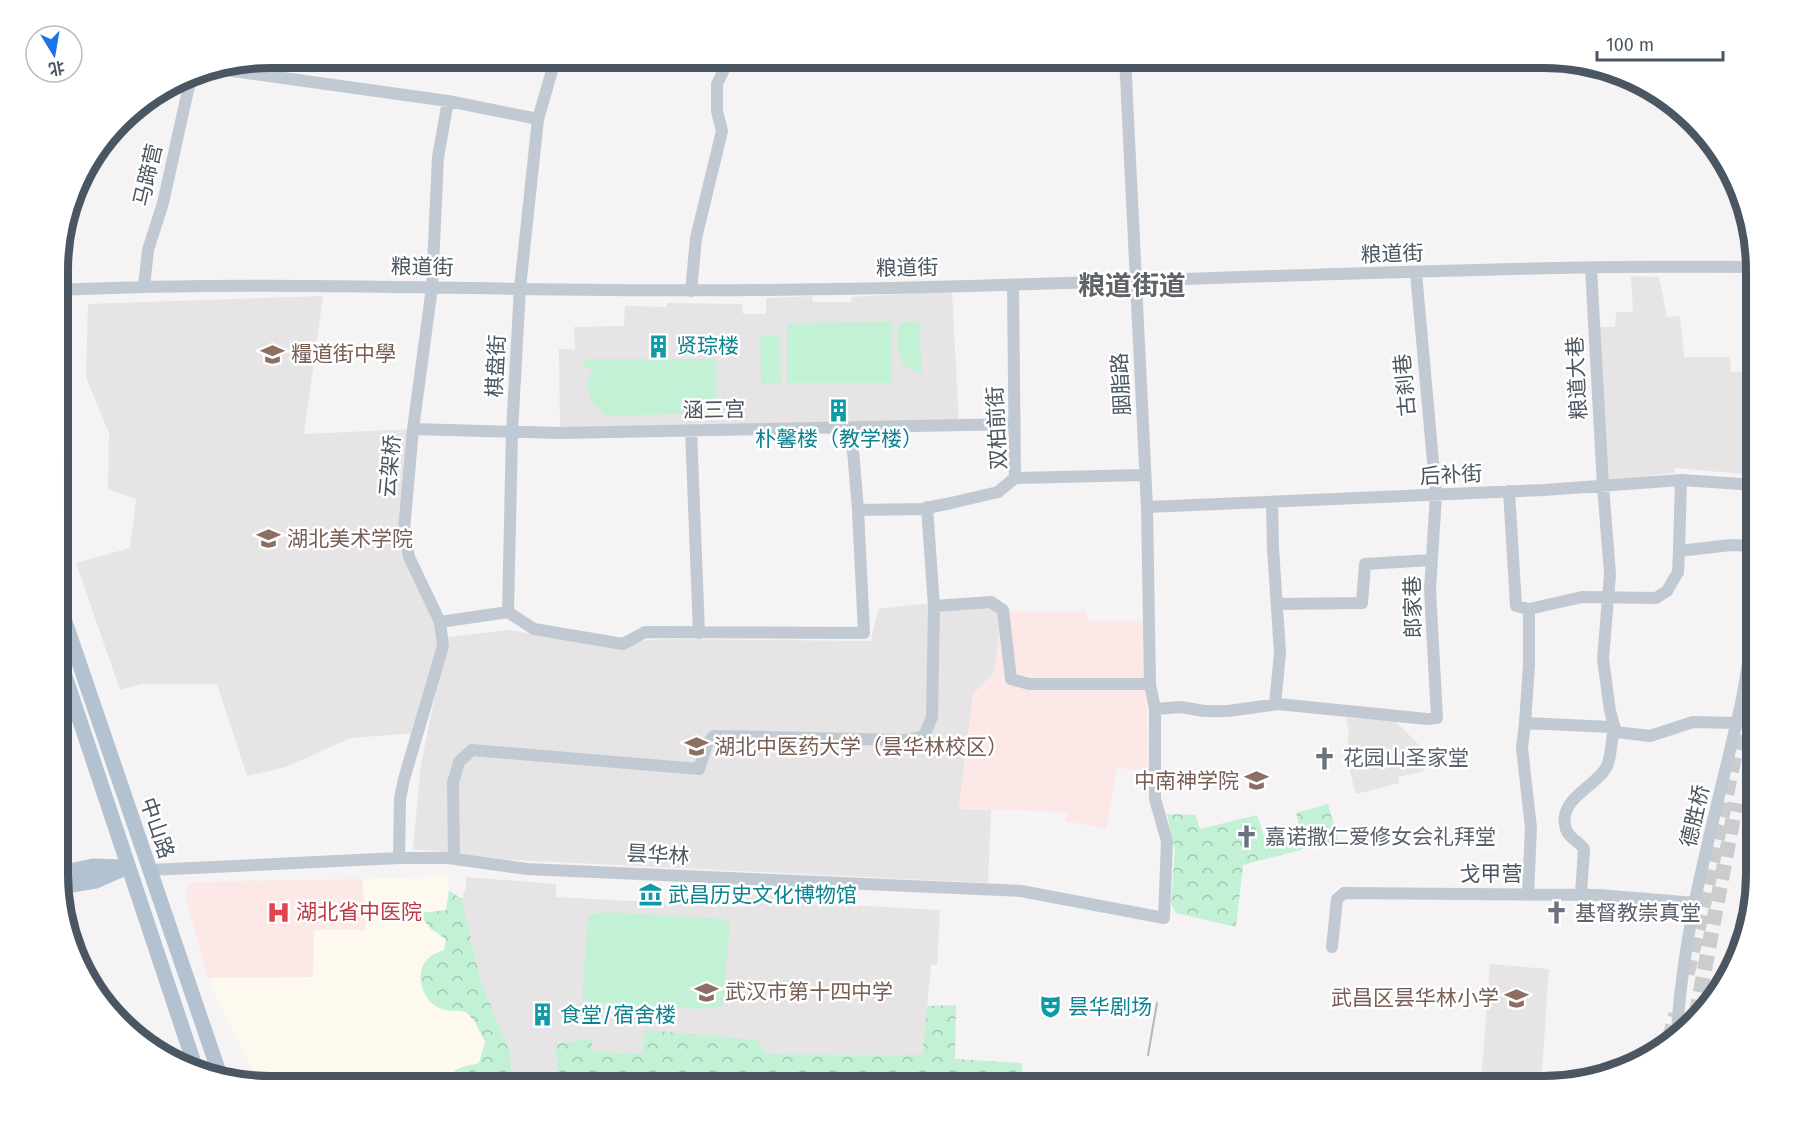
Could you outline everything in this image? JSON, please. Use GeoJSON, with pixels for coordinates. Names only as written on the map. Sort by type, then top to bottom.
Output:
{"type":"FeatureCollection","features":[{"type":"Feature","properties":{"kind":"main road","name":"中山路"},"geometry":{"type":"LineString","coordinates":[[68,630],[219,1070]]}},
{"type":"Feature","properties":{"kind":"main road","name":"中山路"},"geometry":{"type":"LineString","coordinates":[[68,685],[193,1061]]}},
{"type":"Feature","properties":{"kind":"main road"},"geometry":{"type":"LineString","coordinates":[[68,871],[93,866],[128,867]]}},
{"type":"Feature","properties":{"kind":"main road"},"geometry":{"type":"LineString","coordinates":[[68,885],[96,881],[128,867]]}},
{"type":"Feature","properties":{"kind":"street","name":"棋盘街"},"geometry":{"type":"LineString","coordinates":[[508,612],[512,432],[520,288],[537,119],[553,68]]}},
{"type":"Feature","properties":{"kind":"street"},"geometry":{"type":"LineString","coordinates":[[691,291],[696,238],[722,131],[717,111],[717,84],[725,68]]}},
{"type":"Feature","properties":{"kind":"street","name":"胭脂路"},"geometry":{"type":"LineString","coordinates":[[1125,68],[1147,507],[1150,684],[1155,709],[1155,799],[1167,840],[1164,918]]}},
{"type":"Feature","properties":{"kind":"street"},"geometry":{"type":"LineString","coordinates":[[233,71],[448,101],[537,119]]}},
{"type":"Feature","properties":{"kind":"street","name":"马蹄营"},"geometry":{"type":"LineString","coordinates":[[144,286],[148,250],[164,203],[189,84]]}},
{"type":"Feature","properties":{"kind":"street","name":"云架桥"},"geometry":{"type":"LineString","coordinates":[[399,858],[400,799],[443,646],[440,622],[409,557],[404,530],[413,429],[432,287],[438,157],[448,101]]}},
{"type":"Feature","properties":{"kind":"street","name":"粮道街"},"geometry":{"type":"LineString","coordinates":[[68,290],[144,286],[691,291],[1012,286],[1591,267],[1745,267]]}},
{"type":"Feature","properties":{"kind":"street","name":"粮道大巷"},"geometry":{"type":"LineString","coordinates":[[1591,267],[1610,574],[1603,658],[1610,711],[1616,732]]}},
{"type":"Feature","properties":{"kind":"street","name":"古刹巷"},"geometry":{"type":"LineString","coordinates":[[1416,273],[1436,495]]}},
{"type":"Feature","properties":{"kind":"street","name":"双柏前街"},"geometry":{"type":"LineString","coordinates":[[1012,286],[1015,478],[1145,475]]}},
{"type":"Feature","properties":{"kind":"street","name":"涵三宫"},"geometry":{"type":"LineString","coordinates":[[413,429],[560,433],[1015,424]]}},
{"type":"Feature","properties":{"kind":"street"},"geometry":{"type":"LineString","coordinates":[[440,622],[508,612],[534,629],[623,644],[645,632],[864,633],[851,427]]}},
{"type":"Feature","properties":{"kind":"street"},"geometry":{"type":"LineString","coordinates":[[691,430],[699,633]]}},
{"type":"Feature","properties":{"kind":"street"},"geometry":{"type":"LineString","coordinates":[[858,510],[922,509],[998,492],[1015,478]]}},
{"type":"Feature","properties":{"kind":"street"},"geometry":{"type":"LineString","coordinates":[[1509,491],[1516,606],[1529,609],[1582,597],[1656,598],[1667,591],[1678,572],[1681,480]]}},
{"type":"Feature","properties":{"kind":"street","name":"后补街"},"geometry":{"type":"LineString","coordinates":[[1147,507],[1436,495],[1681,480],[1745,484]]}},
{"type":"Feature","properties":{"kind":"street","name":"郎家巷"},"geometry":{"type":"LineString","coordinates":[[1275,704],[1427,719],[1437,718],[1430,590],[1436,495]]}},
{"type":"Feature","properties":{"kind":"street"},"geometry":{"type":"LineString","coordinates":[[1155,709],[1181,707],[1204,711],[1228,711],[1275,704],[1280,653],[1272,502]]}},
{"type":"Feature","properties":{"kind":"street"},"geometry":{"type":"LineString","coordinates":[[454,858],[453,783],[459,762],[472,750],[699,769],[707,744],[714,736],[907,740],[924,736],[932,717],[934,606],[927,507]]}},
{"type":"Feature","properties":{"kind":"street"},"geometry":{"type":"LineString","coordinates":[[1679,551],[1745,546]]}},
{"type":"Feature","properties":{"kind":"street"},"geometry":{"type":"LineString","coordinates":[[1277,604],[1362,603],[1365,564],[1432,560]]}},
{"type":"Feature","properties":{"kind":"street"},"geometry":{"type":"LineString","coordinates":[[934,606],[991,602],[1003,610],[1011,679],[1029,684],[1150,684]]}},
{"type":"Feature","properties":{"kind":"street"},"geometry":{"type":"LineString","coordinates":[[1528,894],[1531,828],[1522,748],[1529,664],[1529,609]]}},
{"type":"Feature","properties":{"kind":"street","name":"德胜桥"},"geometry":{"type":"LineString","coordinates":[[1677,1025],[1680,982],[1737,723],[1745,675]]}},
{"type":"Feature","properties":{"kind":"street"},"geometry":{"type":"LineString","coordinates":[[1525,723],[1611,727],[1616,732],[1650,736],[1693,722],[1737,723]]}},
{"type":"Feature","properties":{"kind":"street"},"geometry":{"type":"LineString","coordinates":[[1581,894],[1584,849],[1581,843],[1570,837],[1565,829],[1564,818],[1572,800],[1606,767],[1612,734],[1616,732]]}},
{"type":"Feature","properties":{"kind":"street","name":"昙华林"},"geometry":{"type":"LineString","coordinates":[[150,870],[399,858],[454,858],[527,869],[1021,891],[1164,918]]}},
{"type":"Feature","properties":{"kind":"street","name":"戈甲营"},"geometry":{"type":"LineString","coordinates":[[1332,947],[1337,899],[1344,892],[1581,894],[1696,903]]}},
{"type":"Feature","properties":{"kind":"shaded area"},"geometry":{"type":"Polygon","coordinates":[[[1631,276],[1659,277],[1667,317],[1680,316],[1684,357],[1730,357],[1731,372],[1745,371],[1745,474],[1675,468],[1674,473],[1605,480],[1600,327],[1615,327],[1616,312],[1633,312],[1631,276]]]}},
{"type":"Feature","properties":{"kind":"shaded area"},"geometry":{"type":"Polygon","coordinates":[[[952,291],[959,424],[560,433],[559,349],[575,350],[574,327],[624,326],[625,306],[667,307],[667,303],[742,304],[743,314],[766,314],[766,298],[812,296],[813,302],[852,302],[851,297],[952,291]]]}},
{"type":"Feature","properties":{"kind":"shaded area","name":"湖北美术学院"},"geometry":{"type":"Polygon","coordinates":[[[323,296],[304,434],[413,429],[404,531],[443,646],[414,733],[351,738],[286,767],[247,776],[217,684],[141,684],[120,690],[76,563],[130,548],[136,499],[108,489],[109,433],[86,377],[88,304],[323,296]]]}},
{"type":"Feature","properties":{"kind":"shaded area","name":"湖北中医药大学（昙华林校区）"},"geometry":{"type":"Polygon","coordinates":[[[979,597],[1002,616],[994,673],[973,694],[959,809],[991,810],[988,883],[513,860],[413,849],[421,764],[447,637],[509,630],[587,643],[671,639],[871,641],[878,609],[979,597]]]}},
{"type":"Feature","properties":{"kind":"shaded area"},"geometry":{"type":"Polygon","coordinates":[[[1086,611],[1088,621],[1144,621],[1149,771],[1117,768],[1106,829],[1066,821],[1067,812],[959,809],[973,694],[994,673],[1002,616],[1010,612],[1086,611]]]}},
{"type":"Feature","properties":{"kind":"shaded area"},"geometry":{"type":"Polygon","coordinates":[[[1346,718],[1395,721],[1423,749],[1424,771],[1398,777],[1399,783],[1356,794],[1346,757],[1349,734],[1346,718]]]}},
{"type":"Feature","properties":{"kind":"shaded area"},"geometry":{"type":"Polygon","coordinates":[[[448,876],[446,910],[431,929],[446,939],[444,950],[430,956],[457,1010],[466,1012],[475,1022],[485,1042],[479,1063],[451,1076],[259,1076],[248,1061],[208,978],[312,977],[314,930],[366,930],[362,879],[448,876]]]}},
{"type":"Feature","properties":{"kind":"shaded area"},"geometry":{"type":"Polygon","coordinates":[[[1745,876],[1742,913],[1740,913],[1745,876]]]}},
{"type":"Feature","properties":{"kind":"shaded area","name":"武汉市第十四中学"},"geometry":{"type":"Polygon","coordinates":[[[466,877],[556,884],[556,897],[743,907],[744,894],[774,896],[774,901],[940,910],[937,965],[931,965],[922,1055],[766,1054],[646,1030],[643,1054],[592,1051],[592,1038],[555,1044],[559,1076],[511,1076],[509,1050],[480,979],[462,899],[466,877]]]}},
{"type":"Feature","properties":{"kind":"shaded area","name":"湖北省中医院"},"geometry":{"type":"Polygon","coordinates":[[[362,879],[366,930],[314,930],[313,977],[208,978],[185,895],[191,882],[362,879]]]}},
{"type":"Feature","properties":{"kind":"shaded area","name":"武昌区昙华林小学"},"geometry":{"type":"Polygon","coordinates":[[[1490,964],[1549,969],[1541,1076],[1482,1076],[1490,964]]]}},
{"type":"Feature","properties":{"kind":"green space"},"geometry":{"type":"Polygon","coordinates":[[[919,321],[922,373],[907,367],[900,358],[897,330],[904,322],[919,321]]]}},
{"type":"Feature","properties":{"kind":"green space"},"geometry":{"type":"Polygon","coordinates":[[[891,322],[892,383],[787,383],[787,323],[891,322]]]}},
{"type":"Feature","properties":{"kind":"green space"},"geometry":{"type":"Polygon","coordinates":[[[760,336],[780,336],[781,384],[761,384],[760,336]]]}},
{"type":"Feature","properties":{"kind":"green space"},"geometry":{"type":"Polygon","coordinates":[[[585,359],[716,359],[717,413],[607,416],[592,401],[588,382],[593,368],[583,367],[585,359]]]}},
{"type":"Feature","properties":{"kind":"green space"},"geometry":{"type":"Polygon","coordinates":[[[1328,804],[1338,840],[1243,865],[1236,927],[1176,913],[1171,904],[1175,850],[1167,814],[1195,815],[1200,829],[1257,815],[1265,839],[1301,831],[1296,813],[1328,804]]]}},
{"type":"Feature","properties":{"kind":"green space"},"geometry":{"type":"Polygon","coordinates":[[[449,891],[462,899],[480,979],[509,1050],[512,1076],[450,1076],[458,1069],[479,1063],[485,1042],[475,1022],[466,1012],[445,1010],[435,1006],[424,993],[422,969],[425,962],[433,955],[444,950],[446,939],[431,929],[418,913],[446,910],[449,891]]]}},
{"type":"Feature","properties":{"kind":"green space"},"geometry":{"type":"Polygon","coordinates":[[[606,912],[712,918],[730,922],[723,1006],[705,1009],[594,1003],[582,998],[588,915],[606,912]]]}},
{"type":"Feature","properties":{"kind":"green space"},"geometry":{"type":"Polygon","coordinates":[[[956,1005],[955,1059],[1022,1063],[1023,1076],[975,1076],[965,1073],[914,1076],[559,1076],[555,1044],[592,1038],[592,1051],[643,1054],[645,1030],[757,1040],[766,1054],[922,1055],[927,1006],[956,1005]]]}},
{"type":"Feature","properties":{"kind":"tunnel"},"geometry":{"type":"LineString","coordinates":[[1687,974],[1743,716]]}},
{"type":"Feature","properties":{"kind":"tunnel"},"geometry":{"type":"LineString","coordinates":[[1698,1004],[1736,803]]}},
{"type":"Feature","properties":{"kind":"tunnel"},"geometry":{"type":"LineString","coordinates":[[1671,1031],[1676,1014]]}},
{"type":"Feature","properties":{"kind":"railway"},"geometry":{"type":"LineString","coordinates":[[1148,1055],[1157,1003]]}},
{"type":"Feature","properties":{"kind":"place","name":"贤琮楼"},"geometry":{"type":"Point","coordinates":[658,346]}},
{"type":"Feature","properties":{"kind":"place","name":"糧道街中學"},"geometry":{"type":"Point","coordinates":[273,354]}},
{"type":"Feature","properties":{"kind":"place","name":"朴馨楼（教学楼）"},"geometry":{"type":"Point","coordinates":[839,411]}},
{"type":"Feature","properties":{"kind":"place","name":"湖北美术学院"},"geometry":{"type":"Point","coordinates":[269,539]}},
{"type":"Feature","properties":{"kind":"place","name":"湖北中医药大学（昙华林校区）"},"geometry":{"type":"Point","coordinates":[696,747]}},
{"type":"Feature","properties":{"kind":"place","name":"花园山圣家堂"},"geometry":{"type":"Point","coordinates":[1325,758]}},
{"type":"Feature","properties":{"kind":"place","name":"中南神学院"},"geometry":{"type":"Point","coordinates":[1257,781]}},
{"type":"Feature","properties":{"kind":"place","name":"嘉诺撒仁爱修女会礼拜堂"},"geometry":{"type":"Point","coordinates":[1247,837]}},
{"type":"Feature","properties":{"kind":"place","name":"武昌历史文化博物馆"},"geometry":{"type":"Point","coordinates":[650,895]}},
{"type":"Feature","properties":{"kind":"place","name":"湖北省中医院"},"geometry":{"type":"Point","coordinates":[278,912]}},
{"type":"Feature","properties":{"kind":"place","name":"基督教崇真堂"},"geometry":{"type":"Point","coordinates":[1557,913]}},
{"type":"Feature","properties":{"kind":"place","name":"武汉市第十四中学"},"geometry":{"type":"Point","coordinates":[707,992]}},
{"type":"Feature","properties":{"kind":"place","name":"武昌区昙华林小学"},"geometry":{"type":"Point","coordinates":[1517,998]}},
{"type":"Feature","properties":{"kind":"place","name":"昙华剧场"},"geometry":{"type":"Point","coordinates":[1050,1007]}},
{"type":"Feature","properties":{"kind":"place","name":"食堂/宿舍楼"},"geometry":{"type":"Point","coordinates":[542,1015]}},
{"type":"Feature","properties":{"kind":"district","name":"粮道街道"},"geometry":{"type":"Point","coordinates":[1132,286]}}]}
